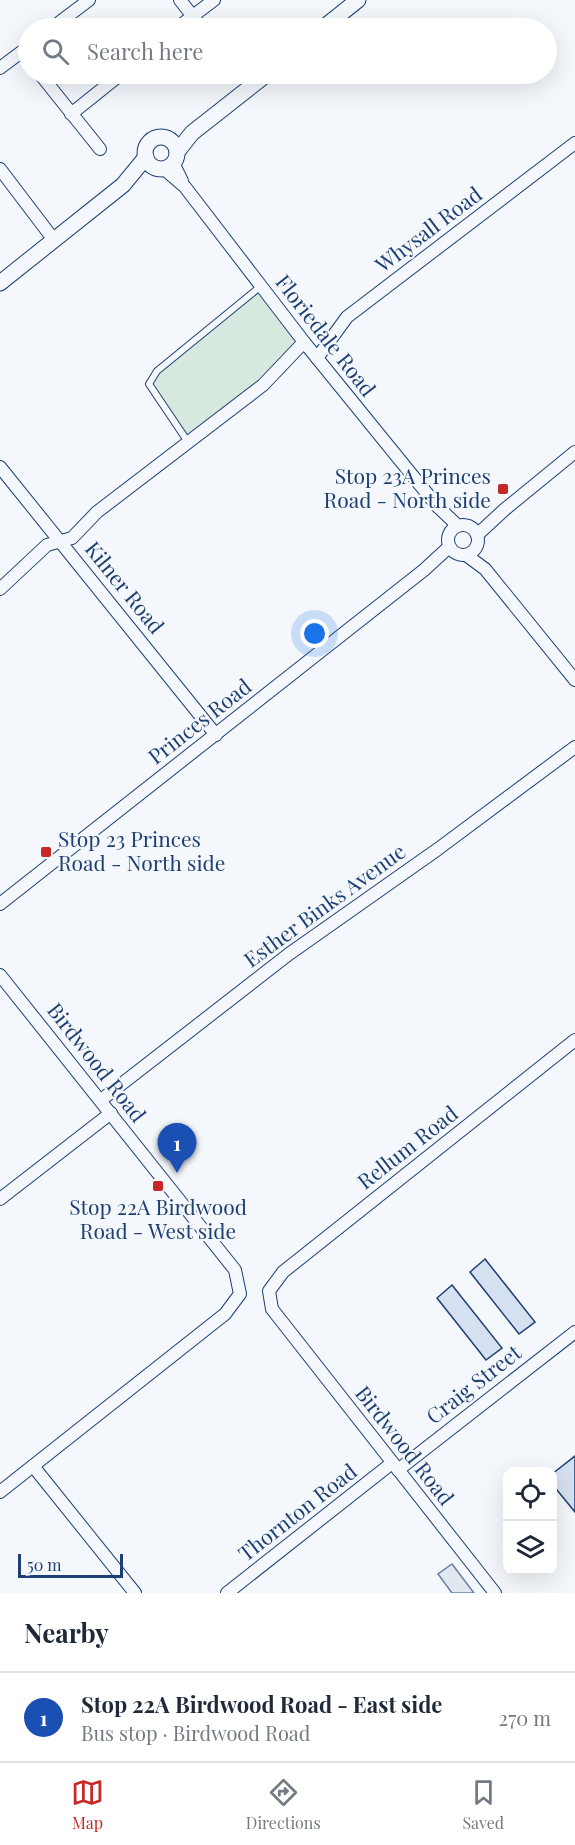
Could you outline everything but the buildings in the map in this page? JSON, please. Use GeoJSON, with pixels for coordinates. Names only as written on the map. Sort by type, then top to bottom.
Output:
{"type":"FeatureCollection","features":[{"type":"Feature","properties":{"kind":"street"},"geometry":{"type":"LineString","coordinates":[[65,18],[89,0]]}},
{"type":"Feature","properties":{"kind":"street"},"geometry":{"type":"LineString","coordinates":[[180,0],[193,16]]}},
{"type":"Feature","properties":{"kind":"street"},"geometry":{"type":"LineString","coordinates":[[190,18],[214,0]]}},
{"type":"Feature","properties":{"kind":"street"},"geometry":{"type":"LineString","coordinates":[[336,18],[358,0]]}},
{"type":"Feature","properties":{"kind":"street"},"geometry":{"type":"LineString","coordinates":[[0,68],[18,57]]}},
{"type":"Feature","properties":{"kind":"street"},"geometry":{"type":"LineString","coordinates":[[48,84],[100,149]]}},
{"type":"Feature","properties":{"kind":"street"},"geometry":{"type":"LineString","coordinates":[[71,114],[108,84]]}},
{"type":"Feature","properties":{"kind":"street"},"geometry":{"type":"LineString","coordinates":[[123,185],[168,163],[192,133],[254,84]]}},
{"type":"Feature","properties":{"kind":"street"},"geometry":{"type":"LineString","coordinates":[[0,283],[123,185],[146,157],[150,141],[192,133]]}},
{"type":"Feature","properties":{"kind":"street"},"geometry":{"type":"LineString","coordinates":[[165,138],[172,142],[168,163]]}},
{"type":"Feature","properties":{"kind":"street","name":"Whysall Road"},"geometry":{"type":"LineString","coordinates":[[317,358],[347,317],[575,143]]}},
{"type":"Feature","properties":{"kind":"street"},"geometry":{"type":"LineString","coordinates":[[146,157],[152,166],[168,163]]}},
{"type":"Feature","properties":{"kind":"street","name":"Floriedale Road"},"geometry":{"type":"LineString","coordinates":[[168,163],[304,342],[438,507],[463,525],[477,540]]}},
{"type":"Feature","properties":{"kind":"street"},"geometry":{"type":"LineString","coordinates":[[0,169],[54,240]]}},
{"type":"Feature","properties":{"kind":"street"},"geometry":{"type":"LineString","coordinates":[[0,589],[48,545],[72,538],[97,512],[263,385],[304,342]]}},
{"type":"Feature","properties":{"kind":"street"},"geometry":{"type":"LineString","coordinates":[[455,548],[477,540],[504,510],[575,452]]}},
{"type":"Feature","properties":{"kind":"street","name":"Kilner Road"},"geometry":{"type":"LineString","coordinates":[[0,467],[216,735]]}},
{"type":"Feature","properties":{"kind":"street","name":"Floriedale Road"},"geometry":{"type":"LineString","coordinates":[[438,507],[455,548]]}},
{"type":"Feature","properties":{"kind":"street"},"geometry":{"type":"LineString","coordinates":[[455,548],[463,525],[504,510]]}},
{"type":"Feature","properties":{"kind":"street"},"geometry":{"type":"LineString","coordinates":[[477,540],[485,569]]}},
{"type":"Feature","properties":{"kind":"street"},"geometry":{"type":"LineString","coordinates":[[455,548],[485,569],[575,680]]}},
{"type":"Feature","properties":{"kind":"street","name":"Princes Road"},"geometry":{"type":"LineString","coordinates":[[0,904],[455,548]]}},
{"type":"Feature","properties":{"kind":"street","name":"Esther Binks Avenue"},"geometry":{"type":"LineString","coordinates":[[101,1100],[290,954],[438,849],[575,747]]}},
{"type":"Feature","properties":{"kind":"street","name":"Birdwood Road"},"geometry":{"type":"LineString","coordinates":[[0,975],[235,1270],[240,1294],[225,1314],[33,1466]]}},
{"type":"Feature","properties":{"kind":"street","name":"Rellum Road"},"geometry":{"type":"LineString","coordinates":[[269,1291],[283,1272],[575,1040]]}},
{"type":"Feature","properties":{"kind":"street"},"geometry":{"type":"LineString","coordinates":[[0,1199],[111,1113]]}},
{"type":"Feature","properties":{"kind":"street","name":"Birdwood Road"},"geometry":{"type":"LineString","coordinates":[[269,1291],[272,1309],[495,1593]]}},
{"type":"Feature","properties":{"kind":"street","name":"Craig Street"},"geometry":{"type":"LineString","coordinates":[[395,1466],[575,1332]]}},
{"type":"Feature","properties":{"kind":"street"},"geometry":{"type":"LineString","coordinates":[[0,1492],[33,1466],[135,1593]]}},
{"type":"Feature","properties":{"kind":"street","name":"Thornton Road"},"geometry":{"type":"LineString","coordinates":[[227,1593],[395,1466]]}},
{"type":"Feature","properties":{"kind":"lane"},"geometry":{"type":"LineString","coordinates":[[188,442],[149,384],[157,371],[261,286]]}},
{"type":"Feature","properties":{"kind":"shaded area"},"geometry":{"type":"Polygon","coordinates":[[[261,286],[304,342],[188,442],[149,384],[157,371],[261,286]]]}},
{"type":"Feature","properties":{"kind":"shaded area"},"geometry":{"type":"Polygon","coordinates":[[[452,1564],[474,1593],[452,1593],[438,1574],[452,1564]]]}},
{"type":"Feature","properties":{"kind":"place","name":"Stop 23A Princes Road - North side"},"geometry":{"type":"Point","coordinates":[503,489]}},
{"type":"Feature","properties":{"kind":"place","name":"Stop 23 Princes Road - North side"},"geometry":{"type":"Point","coordinates":[46,852]}},
{"type":"Feature","properties":{"kind":"place","name":"Stop 22A Birdwood Road - East side"},"geometry":{"type":"Point","coordinates":[177,1173]}},
{"type":"Feature","properties":{"kind":"place","name":"Stop 22A Birdwood Road - West side"},"geometry":{"type":"Point","coordinates":[158,1186]}}]}
